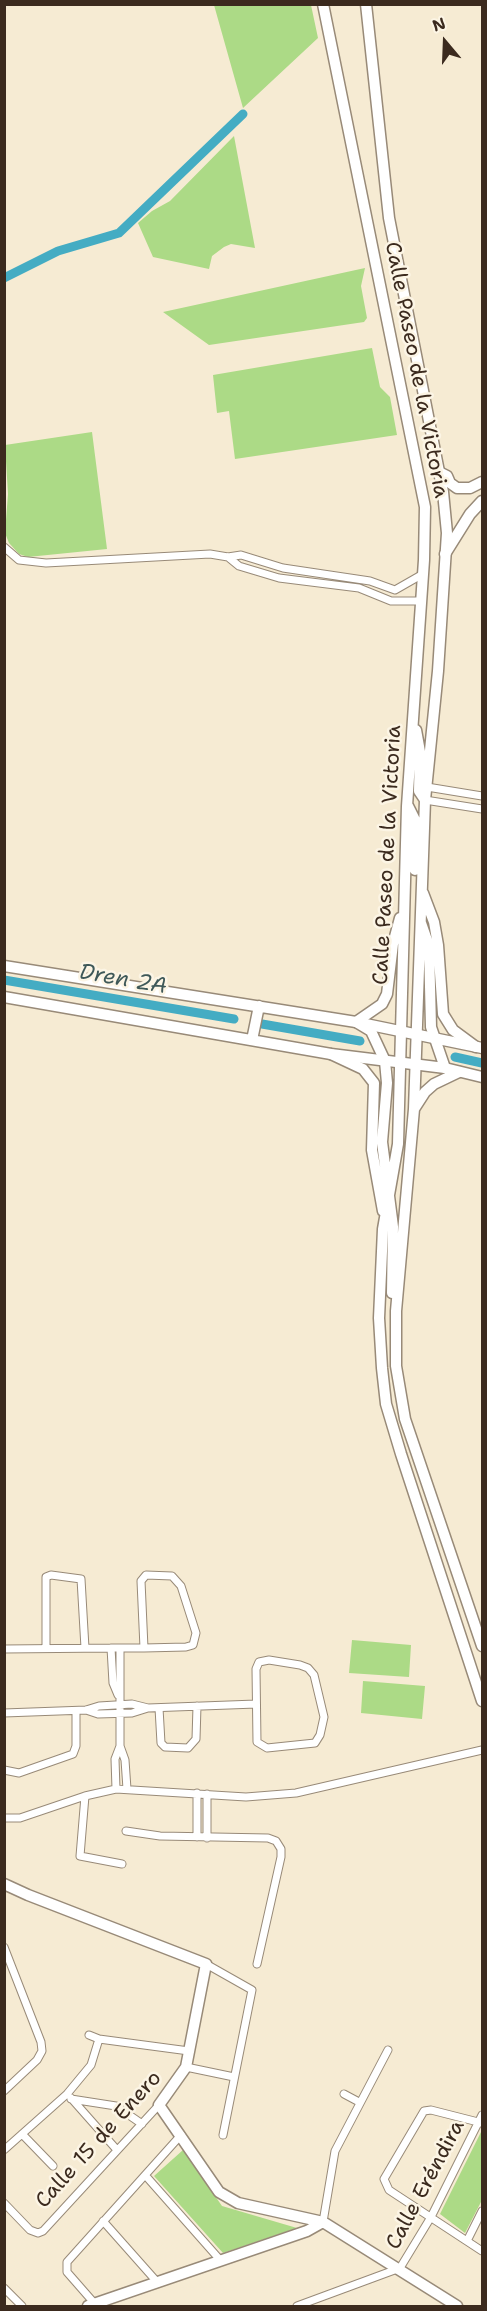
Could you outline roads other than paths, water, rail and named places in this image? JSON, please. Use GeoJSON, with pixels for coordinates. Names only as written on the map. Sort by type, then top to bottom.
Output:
{"type":"FeatureCollection","features":[{"type":"Feature","properties":{"kind":"main road","name":"Calle Paseo de la Victoria"},"geometry":{"type":"LineString","coordinates":[[366,4],[394,250],[446,516],[438,671],[425,800],[414,1109],[396,1311],[396,1366],[401,1403],[483,1646]]}},
{"type":"Feature","properties":{"kind":"main road","name":"Calle Paseo de la Victoria"},"geometry":{"type":"LineString","coordinates":[[323,5],[425,507],[422,601],[407,806],[398,1144],[384,1212],[379,1318],[382,1368],[386,1404],[483,1701]]}},
{"type":"Feature","properties":{"kind":"main road"},"geometry":{"type":"LineString","coordinates":[[439,472],[447,476],[450,483],[457,488],[470,488],[483,482]]}},
{"type":"Feature","properties":{"kind":"main road"},"geometry":{"type":"LineString","coordinates":[[445,554],[470,514],[483,501]]}},
{"type":"Feature","properties":{"kind":"main road"},"geometry":{"type":"LineString","coordinates":[[414,724],[420,752],[419,791],[425,800]]}},
{"type":"Feature","properties":{"kind":"main road"},"geometry":{"type":"LineString","coordinates":[[407,806],[415,820],[414,902],[429,946],[433,1037],[445,1068]]}},
{"type":"Feature","properties":{"kind":"main road"},"geometry":{"type":"LineString","coordinates":[[421,886],[434,922],[438,945],[442,1014],[453,1030],[479,1047]]}},
{"type":"Feature","properties":{"kind":"main road"},"geometry":{"type":"LineString","coordinates":[[356,1022],[382,1004],[387,994],[394,935],[403,906]]}},
{"type":"Feature","properties":{"kind":"main road"},"geometry":{"type":"LineString","coordinates":[[4,966],[356,1022],[479,1047]]}},
{"type":"Feature","properties":{"kind":"main road"},"geometry":{"type":"LineString","coordinates":[[4,997],[331,1054],[445,1068],[483,1077]]}},
{"type":"Feature","properties":{"kind":"main road"},"geometry":{"type":"LineString","coordinates":[[252,1040],[259,1006]]}},
{"type":"Feature","properties":{"kind":"main road"},"geometry":{"type":"LineString","coordinates":[[356,1022],[370,1031],[385,1061],[387,1083],[382,1142],[393,1227],[392,1283],[396,1311]]}},
{"type":"Feature","properties":{"kind":"main road"},"geometry":{"type":"LineString","coordinates":[[331,1054],[357,1065],[368,1074],[374,1083],[372,1150],[384,1212]]}},
{"type":"Feature","properties":{"kind":"main road"},"geometry":{"type":"LineString","coordinates":[[414,1109],[425,1092],[434,1084],[459,1072]]}},
{"type":"Feature","properties":{"kind":"main road"},"geometry":{"type":"LineString","coordinates":[[409,1479],[418,1481],[430,1504],[436,1507]]}},
{"type":"Feature","properties":{"kind":"main road"},"geometry":{"type":"LineString","coordinates":[[4,1884],[206,1964]]}},
{"type":"Feature","properties":{"kind":"main road","name":"Calle 15 de Enero"},"geometry":{"type":"LineString","coordinates":[[159,2105],[186,2067],[206,1964]]}},
{"type":"Feature","properties":{"kind":"main road"},"geometry":{"type":"LineString","coordinates":[[159,2105],[219,2192],[228,2199],[254,2208],[323,2222],[400,2268],[458,2307]]}},
{"type":"Feature","properties":{"kind":"main road"},"geometry":{"type":"LineString","coordinates":[[91,2306],[307,2231],[323,2222]]}},
{"type":"Feature","properties":{"kind":"street"},"geometry":{"type":"LineString","coordinates":[[4,547],[19,560],[46,563],[210,554],[228,557],[241,555],[283,568],[364,580],[391,590],[403,588],[423,574]]}},
{"type":"Feature","properties":{"kind":"street"},"geometry":{"type":"LineString","coordinates":[[228,557],[239,566],[279,578],[359,588],[391,601],[422,601]]}},
{"type":"Feature","properties":{"kind":"street"},"geometry":{"type":"LineString","coordinates":[[427,787],[483,796]]}},
{"type":"Feature","properties":{"kind":"street"},"geometry":{"type":"LineString","coordinates":[[425,800],[483,809]]}},
{"type":"Feature","properties":{"kind":"street"},"geometry":{"type":"LineString","coordinates":[[46,1648],[46,1577],[51,1575],[81,1579],[86,1648]]}},
{"type":"Feature","properties":{"kind":"street"},"geometry":{"type":"LineString","coordinates":[[4,1649],[186,1647],[195,1643],[196,1633],[179,1581],[168,1575],[146,1575],[141,1581],[144,1647]]}},
{"type":"Feature","properties":{"kind":"street"},"geometry":{"type":"LineString","coordinates":[[111,1648],[112,1683],[118,1695]]}},
{"type":"Feature","properties":{"kind":"street"},"geometry":{"type":"LineString","coordinates":[[120,1648],[122,1681],[118,1695],[118,1713],[120,1746],[125,1760],[127,1789]]}},
{"type":"Feature","properties":{"kind":"street"},"geometry":{"type":"LineString","coordinates":[[269,1660],[308,1668],[320,1691],[324,1717],[320,1735],[315,1743],[267,1748],[257,1743],[256,1704],[256,1669],[259,1662],[269,1660]]}},
{"type":"Feature","properties":{"kind":"street"},"geometry":{"type":"LineString","coordinates":[[4,1713],[86,1710],[138,1704],[148,1708]]}},
{"type":"Feature","properties":{"kind":"street"},"geometry":{"type":"LineString","coordinates":[[86,1710],[98,1714],[148,1708],[256,1704]]}},
{"type":"Feature","properties":{"kind":"street"},"geometry":{"type":"LineString","coordinates":[[159,1708],[161,1743],[165,1747],[188,1748],[196,1739],[197,1706]]}},
{"type":"Feature","properties":{"kind":"street"},"geometry":{"type":"LineString","coordinates":[[4,1770],[19,1773],[69,1757],[76,1746],[76,1710]]}},
{"type":"Feature","properties":{"kind":"street"},"geometry":{"type":"LineString","coordinates":[[116,1789],[115,1759],[120,1746]]}},
{"type":"Feature","properties":{"kind":"street"},"geometry":{"type":"LineString","coordinates":[[4,1818],[27,1816],[85,1796],[116,1789],[255,1797],[296,1793],[483,1750]]}},
{"type":"Feature","properties":{"kind":"street"},"geometry":{"type":"LineString","coordinates":[[196,1837],[197,1793]]}},
{"type":"Feature","properties":{"kind":"street"},"geometry":{"type":"LineString","coordinates":[[207,1794],[207,1838]]}},
{"type":"Feature","properties":{"kind":"street"},"geometry":{"type":"LineString","coordinates":[[85,1796],[80,1856],[122,1864]]}},
{"type":"Feature","properties":{"kind":"street"},"geometry":{"type":"LineString","coordinates":[[126,1831],[207,1838],[268,1838],[276,1841],[281,1849],[281,1857],[257,1964]]}},
{"type":"Feature","properties":{"kind":"street"},"geometry":{"type":"LineString","coordinates":[[4,1947],[41,2042],[42,2051],[37,2060],[4,2091]]}},
{"type":"Feature","properties":{"kind":"street"},"geometry":{"type":"LineString","coordinates":[[206,1964],[252,1990],[223,2135]]}},
{"type":"Feature","properties":{"kind":"street"},"geometry":{"type":"LineString","coordinates":[[89,2035],[99,2039],[189,2050]]}},
{"type":"Feature","properties":{"kind":"street"},"geometry":{"type":"LineString","coordinates":[[4,2150],[69,2096],[91,2065],[99,2039]]}},
{"type":"Feature","properties":{"kind":"street"},"geometry":{"type":"LineString","coordinates":[[323,2222],[335,2151],[388,2050]]}},
{"type":"Feature","properties":{"kind":"street"},"geometry":{"type":"LineString","coordinates":[[186,2067],[234,2077]]}},
{"type":"Feature","properties":{"kind":"street"},"geometry":{"type":"LineString","coordinates":[[344,2094],[359,2102]]}},
{"type":"Feature","properties":{"kind":"street"},"geometry":{"type":"LineString","coordinates":[[69,2096],[116,2106],[125,2110],[142,2124]]}},
{"type":"Feature","properties":{"kind":"street"},"geometry":{"type":"LineString","coordinates":[[69,2096],[117,2150]]}},
{"type":"Feature","properties":{"kind":"street","name":"Calle 15 de Enero"},"geometry":{"type":"LineString","coordinates":[[4,2203],[26,2227],[38,2233],[47,2227],[159,2105]]}},
{"type":"Feature","properties":{"kind":"street"},"geometry":{"type":"LineString","coordinates":[[482,2120],[427,2110],[419,2115],[385,2175],[384,2183],[389,2190],[483,2251]]}},
{"type":"Feature","properties":{"kind":"street","name":"Calle Eréndira"},"geometry":{"type":"LineString","coordinates":[[297,2307],[400,2268],[431,2217],[482,2120]]}},
{"type":"Feature","properties":{"kind":"street"},"geometry":{"type":"LineString","coordinates":[[22,2134],[52,2166]]}},
{"type":"Feature","properties":{"kind":"street"},"geometry":{"type":"LineString","coordinates":[[91,2306],[67,2272],[67,2262],[181,2135]]}},
{"type":"Feature","properties":{"kind":"street"},"geometry":{"type":"LineString","coordinates":[[145,2175],[221,2261]]}},
{"type":"Feature","properties":{"kind":"street"},"geometry":{"type":"LineString","coordinates":[[467,2241],[483,2211]]}},
{"type":"Feature","properties":{"kind":"street"},"geometry":{"type":"LineString","coordinates":[[103,2221],[158,2283]]}},
{"type":"Feature","properties":{"kind":"street"},"geometry":{"type":"LineString","coordinates":[[4,2288],[22,2307]]}},
{"type":"Feature","properties":{"kind":"waterway"},"geometry":{"type":"LineString","coordinates":[[4,278],[58,251],[119,233],[243,114]]}},
{"type":"Feature","properties":{"kind":"waterway","name":"Dren 2A"},"geometry":{"type":"LineString","coordinates":[[4,980],[234,1019]]}},
{"type":"Feature","properties":{"kind":"waterway","name":"Dren 2A"},"geometry":{"type":"LineString","coordinates":[[262,1024],[360,1041]]}},
{"type":"Feature","properties":{"kind":"waterway","name":"Dren 2A"},"geometry":{"type":"LineString","coordinates":[[455,1057],[482,1063]]}}]}
